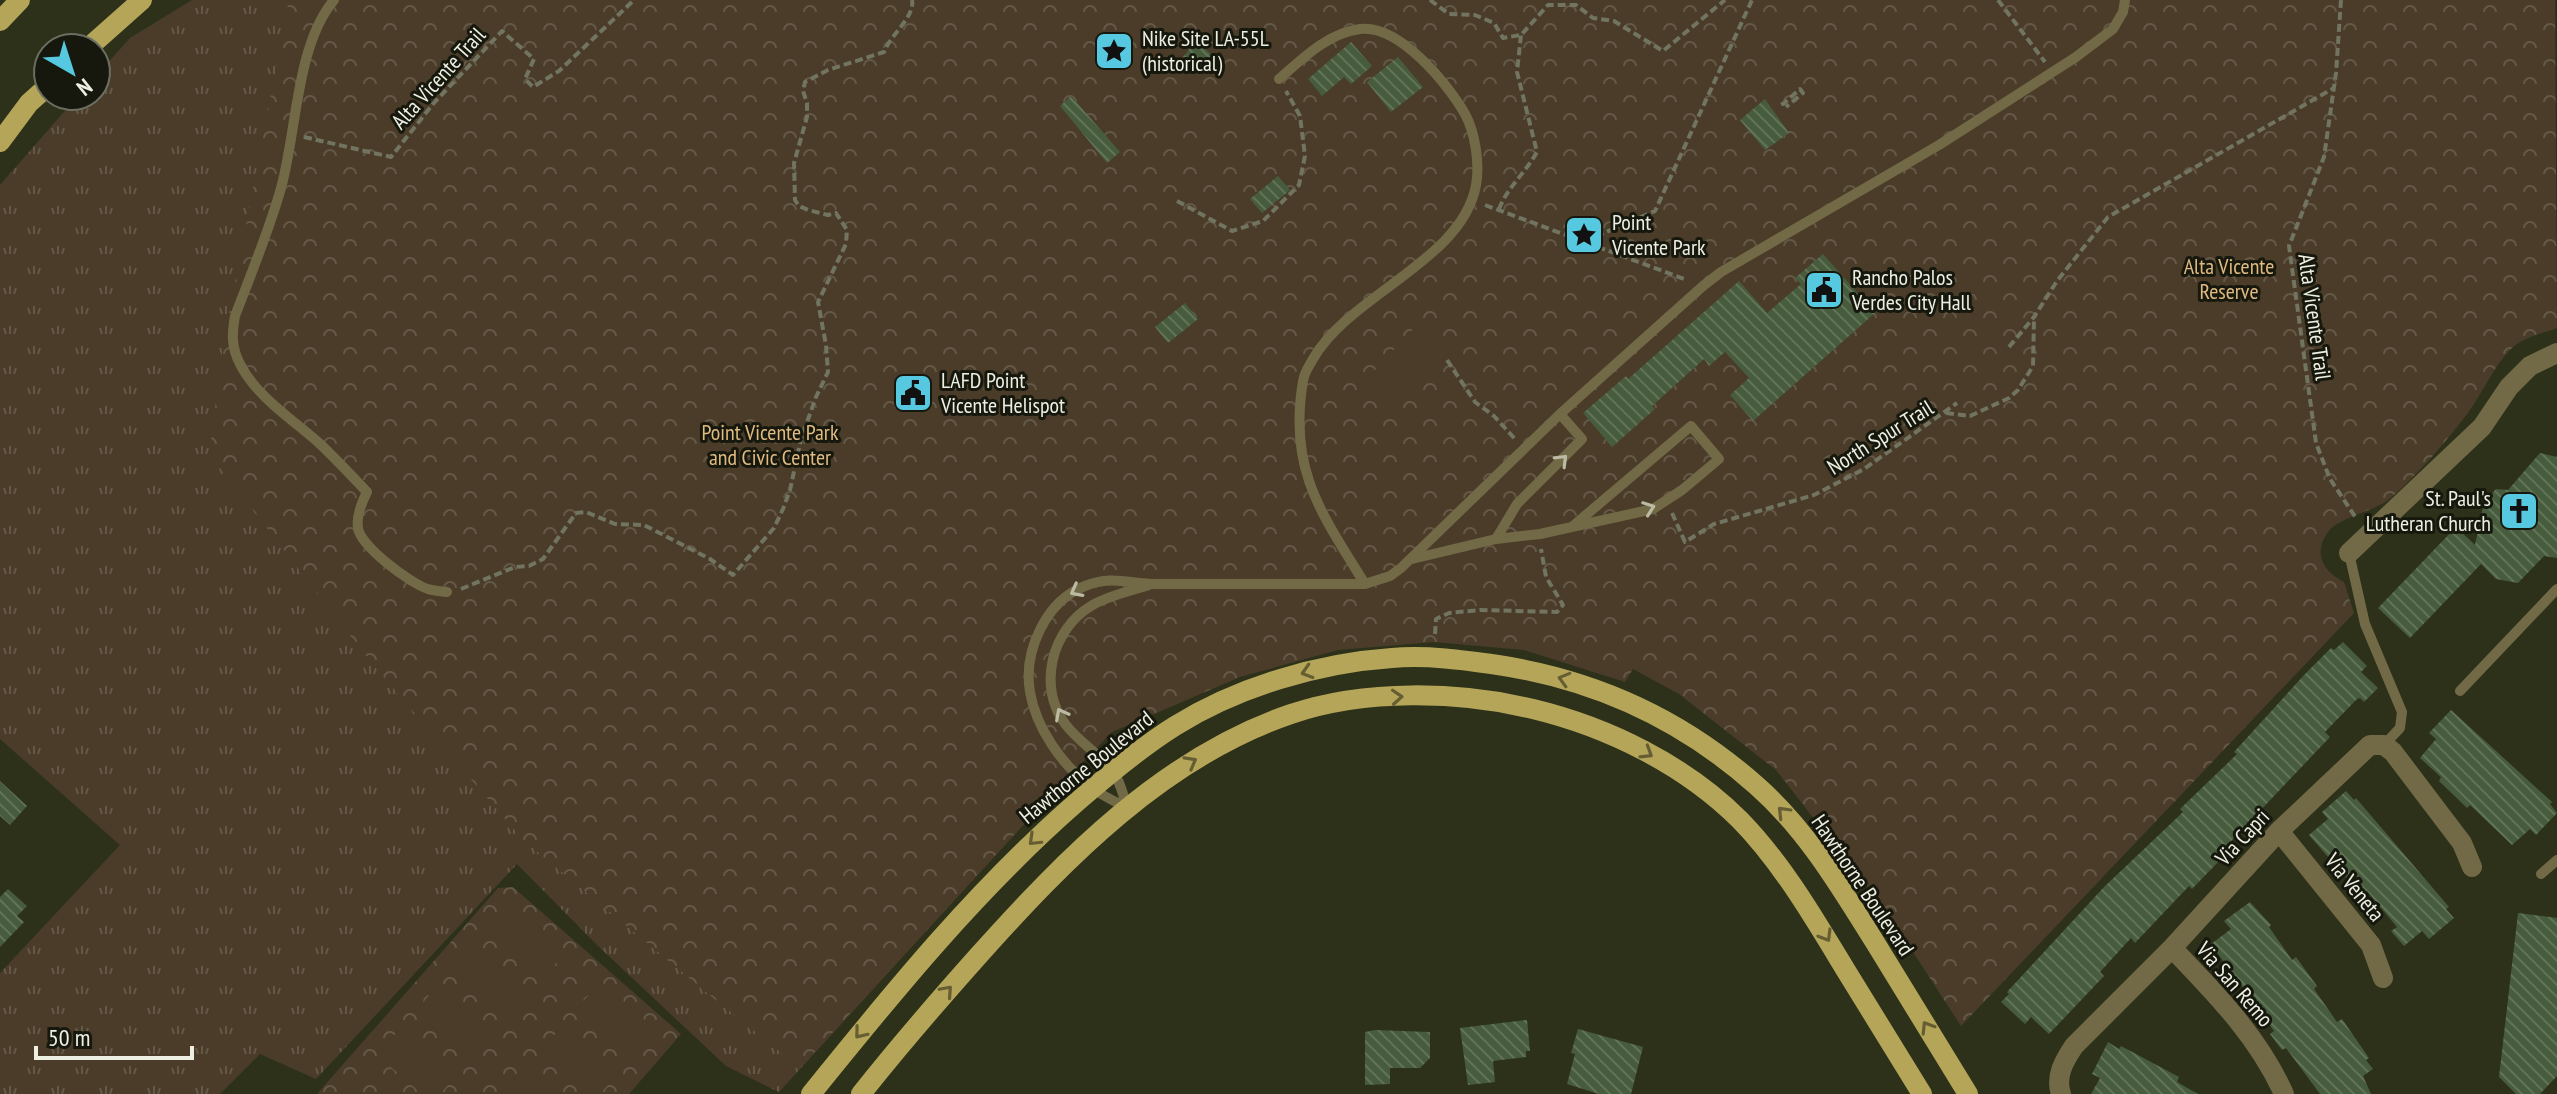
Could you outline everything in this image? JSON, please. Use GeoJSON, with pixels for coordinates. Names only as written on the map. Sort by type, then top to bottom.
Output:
{"type":"FeatureCollection","features":[{"type":"Feature","properties":{"kind":"main road"},"geometry":{"type":"LineString","coordinates":[[0,21],[20,0]]}},
{"type":"Feature","properties":{"kind":"main road"},"geometry":{"type":"LineString","coordinates":[[106,32],[142,0]]}},
{"type":"Feature","properties":{"kind":"main road"},"geometry":{"type":"LineString","coordinates":[[0,142],[32,100]]}},
{"type":"Feature","properties":{"kind":"main road","name":"Hawthorne Boulevard"},"geometry":{"type":"LineString","coordinates":[[811,1094],[944,933],[1033,840],[1132,754],[1178,724],[1244,692],[1320,668],[1393,657],[1456,659],[1539,672],[1603,690],[1659,716],[1713,750],[1759,787],[1802,832],[1832,874],[1968,1094]]}},
{"type":"Feature","properties":{"kind":"main road"},"geometry":{"type":"LineString","coordinates":[[861,1094],[906,1036],[1067,862],[1175,771],[1230,740],[1292,714],[1352,701],[1426,695],[1490,699],[1558,715],[1632,743],[1700,787],[1740,820],[1773,859],[1816,920],[1922,1094]]}},
{"type":"Feature","properties":{"kind":"street"},"geometry":{"type":"LineString","coordinates":[[2349,553],[2482,427],[2509,387],[2530,366],[2557,353]]}},
{"type":"Feature","properties":{"kind":"street","name":"Via Capri"},"geometry":{"type":"LineString","coordinates":[[2061,1094],[2062,1064],[2074,1046],[2172,948],[2279,831],[2370,745],[2384,745]]}},
{"type":"Feature","properties":{"kind":"street"},"geometry":{"type":"LineString","coordinates":[[2384,745],[2393,752],[2462,843],[2472,867]]}},
{"type":"Feature","properties":{"kind":"street","name":"Via Veneta"},"geometry":{"type":"LineString","coordinates":[[2279,831],[2371,945],[2383,978]]}},
{"type":"Feature","properties":{"kind":"street","name":"Via San Remo"},"geometry":{"type":"LineString","coordinates":[[2172,948],[2236,1016],[2259,1047],[2284,1094]]}},
{"type":"Feature","properties":{"kind":"lane"},"geometry":{"type":"LineString","coordinates":[[334,0],[315,30],[299,93],[294,135],[281,190],[235,316],[233,349],[240,366],[258,388],[367,492],[360,505],[358,529],[367,548],[417,585],[447,592]]}},
{"type":"Feature","properties":{"kind":"lane"},"geometry":{"type":"LineString","coordinates":[[1128,809],[1092,789],[1071,769],[1039,725],[1029,686],[1029,665],[1035,644],[1053,608],[1065,596],[1110,578],[1151,584],[1365,584],[1390,576],[1560,414],[1703,286],[1721,272],[1939,145],[2076,57],[2113,29],[2123,12],[2125,0]]}},
{"type":"Feature","properties":{"kind":"lane"},"geometry":{"type":"LineString","coordinates":[[1279,79],[1340,33],[1365,28],[1391,36],[1432,69],[1464,113],[1471,129],[1477,167],[1476,185],[1469,208],[1456,231],[1339,328],[1319,349],[1303,377],[1299,419],[1303,460],[1310,488],[1365,584]]}},
{"type":"Feature","properties":{"kind":"lane"},"geometry":{"type":"LineString","coordinates":[[1496,539],[1517,504],[1582,439],[1560,414]]}},
{"type":"Feature","properties":{"kind":"lane"},"geometry":{"type":"LineString","coordinates":[[1410,559],[1496,539],[1573,526],[1653,509],[1719,459],[1691,426],[1573,526]]}},
{"type":"Feature","properties":{"kind":"lane"},"geometry":{"type":"LineString","coordinates":[[2349,553],[2365,624],[2402,712],[2400,728],[2384,745]]}},
{"type":"Feature","properties":{"kind":"lane"},"geometry":{"type":"LineString","coordinates":[[1128,809],[1113,771],[1067,726],[1056,708],[1049,678],[1062,635],[1074,618],[1093,604],[1151,584]]}},
{"type":"Feature","properties":{"kind":"lane"},"geometry":{"type":"LineString","coordinates":[[2460,691],[2557,589]]}},
{"type":"Feature","properties":{"kind":"lane"},"geometry":{"type":"LineString","coordinates":[[2541,874],[2557,860]]}},
{"type":"Feature","properties":{"kind":"path","name":"Alta Vicente Trail"},"geometry":{"type":"LineString","coordinates":[[294,135],[391,157],[433,104],[502,31],[534,59],[525,79],[533,87],[559,71],[634,0]]}},
{"type":"Feature","properties":{"kind":"path"},"geometry":{"type":"LineString","coordinates":[[447,592],[543,559],[576,513],[586,512],[615,524],[644,525],[710,559],[733,575],[774,528],[790,490],[801,439],[828,372],[818,302],[846,244],[847,230],[836,213],[828,215],[808,210],[795,200],[794,163],[807,117],[803,91],[805,82],[828,70],[884,52],[889,40],[911,15],[914,8],[912,0]]}},
{"type":"Feature","properties":{"kind":"path"},"geometry":{"type":"LineString","coordinates":[[1430,0],[1449,14],[1475,15],[1494,23],[1503,38],[1521,35]]}},
{"type":"Feature","properties":{"kind":"path"},"geometry":{"type":"LineString","coordinates":[[1498,209],[1537,152],[1517,72],[1521,35],[1548,5],[1576,5],[1593,18],[1614,21],[1663,51],[1725,0]]}},
{"type":"Feature","properties":{"kind":"path"},"geometry":{"type":"LineString","coordinates":[[1585,241],[1655,211],[1752,0]]}},
{"type":"Feature","properties":{"kind":"path"},"geometry":{"type":"LineString","coordinates":[[1998,0],[2052,71]]}},
{"type":"Feature","properties":{"kind":"path","name":"Alta Vicente Trail"},"geometry":{"type":"LineString","coordinates":[[2341,0],[2334,88],[2324,157],[2289,246],[2316,443],[2330,479],[2368,536]]}},
{"type":"Feature","properties":{"kind":"path"},"geometry":{"type":"LineString","coordinates":[[1177,201],[1232,231],[1263,221],[1299,185],[1305,156],[1300,116],[1279,79]]}},
{"type":"Feature","properties":{"kind":"path"},"geometry":{"type":"LineString","coordinates":[[2009,347],[2108,217],[2334,88]]}},
{"type":"Feature","properties":{"kind":"path"},"geometry":{"type":"LineString","coordinates":[[1800,89],[1803,93],[1784,105],[1800,89]]}},
{"type":"Feature","properties":{"kind":"path"},"geometry":{"type":"LineString","coordinates":[[1472,199],[1703,286]]}},
{"type":"Feature","properties":{"kind":"path","name":"North Spur Trail"},"geometry":{"type":"LineString","coordinates":[[1666,500],[1685,542],[1714,524],[1814,495],[1864,469],[1946,413],[1970,416],[2009,398],[2033,366],[2034,317]]}},
{"type":"Feature","properties":{"kind":"path"},"geometry":{"type":"LineString","coordinates":[[1447,360],[1475,402],[1494,416],[1524,448]]}},
{"type":"Feature","properties":{"kind":"path"},"geometry":{"type":"LineString","coordinates":[[1946,413],[1957,403]]}},
{"type":"Feature","properties":{"kind":"path"},"geometry":{"type":"LineString","coordinates":[[1435,634],[1436,619],[1449,613],[1510,609],[1549,613],[1562,608],[1560,598],[1546,577],[1541,549]]}},
{"type":"Feature","properties":{"kind":"green space"},"geometry":{"type":"Polygon","coordinates":[[[192,0],[330,0],[1139,569],[1048,798],[779,1092],[726,1066],[597,945],[517,864],[316,1079],[260,1054],[220,1094],[0,1094],[0,973],[120,845],[0,739],[0,185],[64,112],[112,112],[112,58],[130,38],[192,0]]]}},
{"type":"Feature","properties":{"kind":"green space","name":"Point Vicente Park and Civic Center"},"geometry":{"type":"Polygon","coordinates":[[[289,0],[2555,0],[2557,328],[2528,338],[2512,348],[2450,436],[2392,497],[2341,522],[2328,532],[2321,548],[2322,562],[2344,582],[2354,613],[1961,1026],[1889,915],[1776,770],[1679,694],[1633,669],[1625,682],[1524,650],[1434,642],[1338,650],[1240,677],[1112,732],[803,1065],[785,1056],[522,839],[370,661],[209,454],[223,346],[289,0]]]}},
{"type":"Feature","properties":{"kind":"green space"},"geometry":{"type":"Polygon","coordinates":[[[1414,328],[1439,351],[1389,405],[1364,382],[1414,328]]]}},
{"type":"Feature","properties":{"kind":"green space"},"geometry":{"type":"Polygon","coordinates":[[[513,887],[681,1034],[629,1094],[317,1094],[498,888],[513,887]]]}},
{"type":"Feature","properties":{"kind":"green space"},"geometry":{"type":"Polygon","coordinates":[[[511,902],[566,951],[544,977],[489,928],[511,902]]]}},
{"type":"Feature","properties":{"kind":"green space"},"geometry":{"type":"Polygon","coordinates":[[[474,944],[529,992],[507,1018],[452,970],[474,944]]]}},
{"type":"Feature","properties":{"kind":"green space"},"geometry":{"type":"Polygon","coordinates":[[[601,981],[656,1030],[633,1056],[578,1007],[601,981]]]}},
{"type":"Feature","properties":{"kind":"green space"},"geometry":{"type":"Polygon","coordinates":[[[437,986],[493,1034],[470,1060],[415,1012],[437,986]]]}},
{"type":"Feature","properties":{"kind":"green space"},"geometry":{"type":"Polygon","coordinates":[[[564,1024],[619,1072],[600,1094],[592,1094],[541,1050],[564,1024]]]}},
{"type":"Feature","properties":{"kind":"green space"},"geometry":{"type":"Polygon","coordinates":[[[400,1029],[455,1077],[440,1094],[422,1094],[377,1055],[400,1029]]]}},
{"type":"Feature","properties":{"kind":"green space"},"geometry":{"type":"Polygon","coordinates":[[[526,1067],[557,1094],[505,1094],[503,1092],[526,1067]]]}},
{"type":"Feature","properties":{"kind":"building"},"geometry":{"type":"Polygon","coordinates":[[[1196,41],[1212,55],[1199,70],[1183,57],[1196,41]]]}},
{"type":"Feature","properties":{"kind":"building"},"geometry":{"type":"Polygon","coordinates":[[[1351,42],[1372,66],[1351,84],[1344,77],[1322,96],[1308,79],[1351,42]]]}},
{"type":"Feature","properties":{"kind":"building"},"geometry":{"type":"Polygon","coordinates":[[[1398,57],[1423,87],[1391,112],[1367,82],[1398,57]]]}},
{"type":"Feature","properties":{"kind":"building"},"geometry":{"type":"Polygon","coordinates":[[[1071,96],[1120,152],[1107,163],[1060,106],[1071,96]]]}},
{"type":"Feature","properties":{"kind":"building"},"geometry":{"type":"Polygon","coordinates":[[[1765,99],[1789,133],[1765,150],[1740,120],[1765,99]]]}},
{"type":"Feature","properties":{"kind":"building"},"geometry":{"type":"Polygon","coordinates":[[[1278,176],[1290,190],[1262,213],[1250,199],[1278,176]]]}},
{"type":"Feature","properties":{"kind":"building"},"geometry":{"type":"Polygon","coordinates":[[[1823,254],[1875,313],[1753,421],[1730,395],[1749,378],[1725,352],[1709,366],[1704,359],[1612,447],[1583,413],[1626,376],[1628,379],[1739,281],[1767,313],[1801,284],[1795,278],[1823,254]]]}},
{"type":"Feature","properties":{"kind":"building"},"geometry":{"type":"Polygon","coordinates":[[[1185,303],[1198,319],[1168,343],[1155,327],[1185,303]]]}},
{"type":"Feature","properties":{"kind":"building"},"geometry":{"type":"Polygon","coordinates":[[[2540,453],[2557,457],[2557,558],[2544,556],[2518,583],[2496,579],[2481,564],[2410,638],[2378,608],[2456,527],[2475,545],[2484,502],[2496,489],[2508,490],[2540,453]]]}},
{"type":"Feature","properties":{"kind":"building"},"geometry":{"type":"Polygon","coordinates":[[[2343,642],[2367,666],[2361,672],[2378,688],[2364,702],[2357,699],[2325,732],[2330,737],[2217,856],[2219,861],[2192,889],[2189,886],[2135,943],[2131,938],[2100,972],[2104,976],[2049,1034],[2031,1017],[2025,1024],[2001,1002],[2009,994],[2007,992],[2104,887],[2183,812],[2180,809],[2237,754],[2234,752],[2305,674],[2331,648],[2334,650],[2343,642]]]}},
{"type":"Feature","properties":{"kind":"building"},"geometry":{"type":"Polygon","coordinates":[[[2451,710],[2552,802],[2550,804],[2557,813],[2536,835],[2530,829],[2512,845],[2470,805],[2467,808],[2420,758],[2436,739],[2429,733],[2451,710]]]}},
{"type":"Feature","properties":{"kind":"building"},"geometry":{"type":"Polygon","coordinates":[[[0,781],[27,806],[10,825],[0,816],[0,781]]]}},
{"type":"Feature","properties":{"kind":"building"},"geometry":{"type":"Polygon","coordinates":[[[2346,791],[2354,800],[2356,798],[2449,907],[2446,909],[2454,918],[2429,939],[2422,931],[2404,946],[2391,931],[2397,927],[2367,891],[2361,895],[2309,835],[2328,819],[2322,812],[2346,791]]]}},
{"type":"Feature","properties":{"kind":"building"},"geometry":{"type":"Polygon","coordinates":[[[8,889],[27,906],[17,916],[24,922],[0,947],[0,897],[8,889]]]}},
{"type":"Feature","properties":{"kind":"building"},"geometry":{"type":"Polygon","coordinates":[[[2250,902],[2271,925],[2269,927],[2292,960],[2296,957],[2337,1022],[2342,1019],[2369,1058],[2366,1060],[2373,1069],[2363,1076],[2371,1094],[2320,1094],[2286,1048],[2282,1050],[2270,1034],[2274,1031],[2241,985],[2237,987],[2224,970],[2228,968],[2211,944],[2231,929],[2224,921],[2250,902]]]}},
{"type":"Feature","properties":{"kind":"building"},"geometry":{"type":"Polygon","coordinates":[[[2518,913],[2557,918],[2557,1076],[2540,1094],[2516,1094],[2499,1077],[2518,913]]]}},
{"type":"Feature","properties":{"kind":"building"},"geometry":{"type":"Polygon","coordinates":[[[1527,1020],[1530,1051],[1526,1051],[1526,1057],[1493,1061],[1495,1082],[1468,1085],[1460,1028],[1527,1020]]]}},
{"type":"Feature","properties":{"kind":"building"},"geometry":{"type":"Polygon","coordinates":[[[1578,1029],[1643,1047],[1631,1094],[1599,1094],[1567,1084],[1578,1029]]]}},
{"type":"Feature","properties":{"kind":"building"},"geometry":{"type":"Polygon","coordinates":[[[1365,1032],[1430,1032],[1430,1058],[1420,1068],[1390,1068],[1390,1084],[1365,1085],[1365,1032]]]}},
{"type":"Feature","properties":{"kind":"building"},"geometry":{"type":"Polygon","coordinates":[[[2108,1042],[2179,1077],[2177,1082],[2198,1094],[2091,1094],[2100,1078],[2092,1074],[2108,1042]]]}},
{"type":"Feature","properties":{"kind":"place","name":"Nike Site LA-55L (historical)"},"geometry":{"type":"Point","coordinates":[1114,51]}},
{"type":"Feature","properties":{"kind":"place","name":"Point Vicente Park"},"geometry":{"type":"Point","coordinates":[1584,235]}},
{"type":"Feature","properties":{"kind":"place","name":"Rancho Palos Verdes City Hall"},"geometry":{"type":"Point","coordinates":[1824,290]}},
{"type":"Feature","properties":{"kind":"place","name":"LAFD Point Vicente Helispot"},"geometry":{"type":"Point","coordinates":[913,393]}},
{"type":"Feature","properties":{"kind":"place","name":"St. Paul's Lutheran Church"},"geometry":{"type":"Point","coordinates":[2519,511]}},
{"type":"Feature","properties":{"kind":"park label","name":"Alta Vicente Reserve"},"geometry":{"type":"Point","coordinates":[2229,278]}}]}
